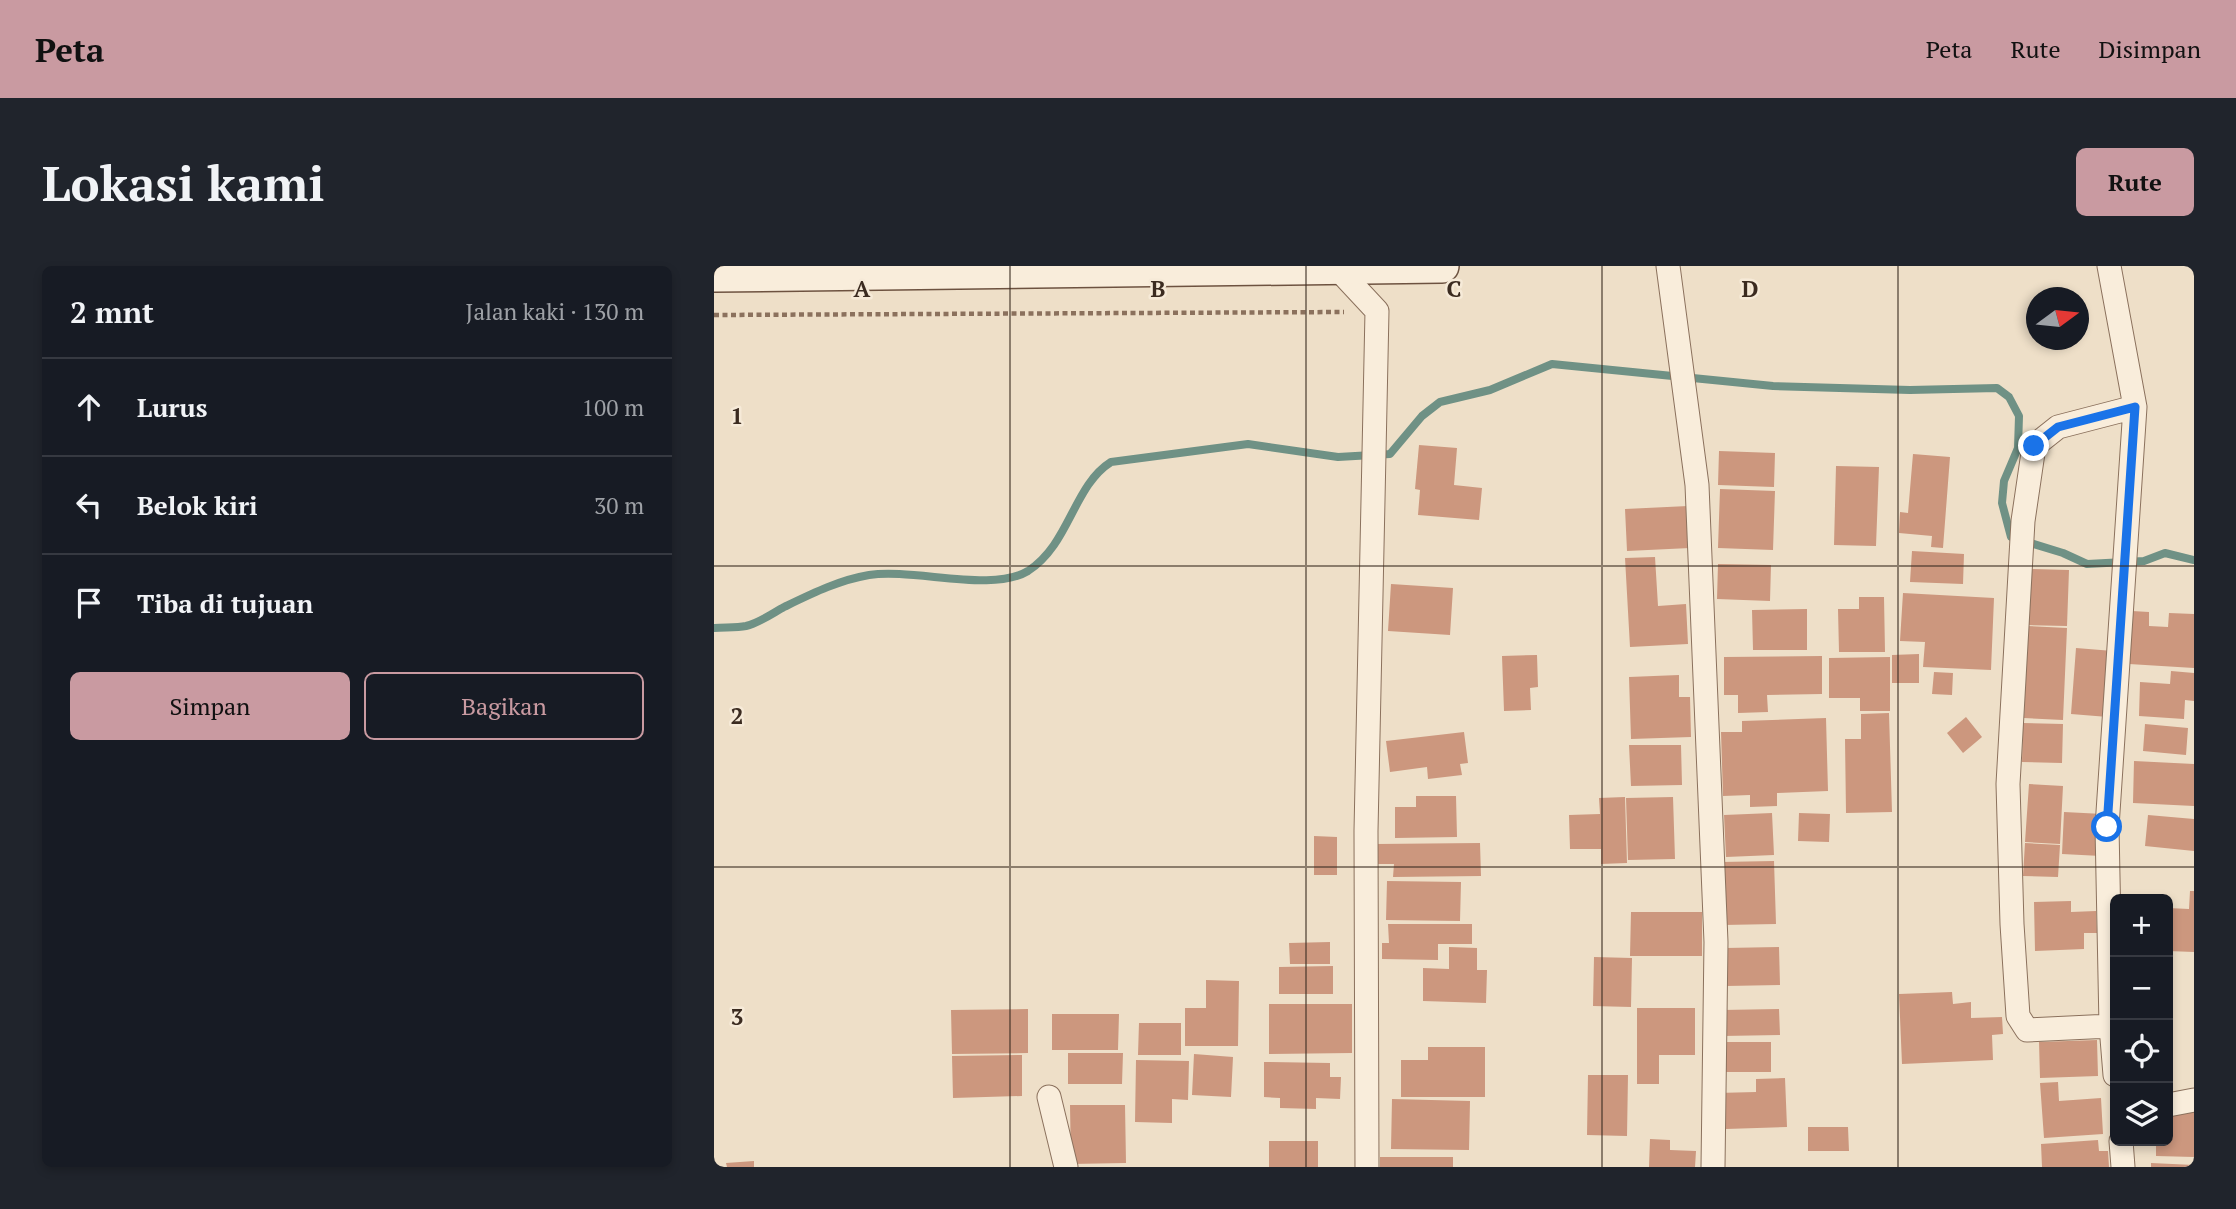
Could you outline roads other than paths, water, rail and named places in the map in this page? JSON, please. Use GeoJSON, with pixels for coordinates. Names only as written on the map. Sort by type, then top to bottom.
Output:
{"type":"FeatureCollection","features":[{"type":"Feature","properties":{"kind":"main road"},"geometry":{"type":"LineString","coordinates":[[714,275],[1442,266]]}},
{"type":"Feature","properties":{"kind":"street"},"geometry":{"type":"LineString","coordinates":[[1668,266],[1697,485],[1716,942],[1713,1167]]}},
{"type":"Feature","properties":{"kind":"street"},"geometry":{"type":"LineString","coordinates":[[2109,266],[2135,407],[2107,827],[2111,1020]]}},
{"type":"Feature","properties":{"kind":"street"},"geometry":{"type":"LineString","coordinates":[[1336,267],[1377,311],[1366,831],[1367,1167]]}},
{"type":"Feature","properties":{"kind":"street"},"geometry":{"type":"LineString","coordinates":[[2110,1026],[2027,1030],[2018,1016],[2011,924],[2008,784],[2023,521],[2034,446],[2058,427],[2135,407]]}},
{"type":"Feature","properties":{"kind":"street"},"geometry":{"type":"LineString","coordinates":[[1049,1097],[1066,1167]]}},
{"type":"Feature","properties":{"kind":"street"},"geometry":{"type":"LineString","coordinates":[[2173,1103],[2194,1100]]}},
{"type":"Feature","properties":{"kind":"street"},"geometry":{"type":"LineString","coordinates":[[2121,1146],[2123,1167]]}},
{"type":"Feature","properties":{"kind":"waterway"},"geometry":{"type":"LineString","coordinates":[[714,628],[751,625],[825,588],[869,575],[974,580],[1013,577],[1028,571],[1042,560],[1063,531],[1088,485],[1098,472],[1111,462],[1248,444],[1338,457],[1390,454],[1422,416],[1440,402],[1490,390],[1552,364],[1773,386],[1910,390],[1997,388],[2009,397],[2019,416],[2018,448],[2004,481],[2002,503],[2011,537],[2063,553],[2087,564],[2144,561],[2165,553],[2194,560]]}}]}
